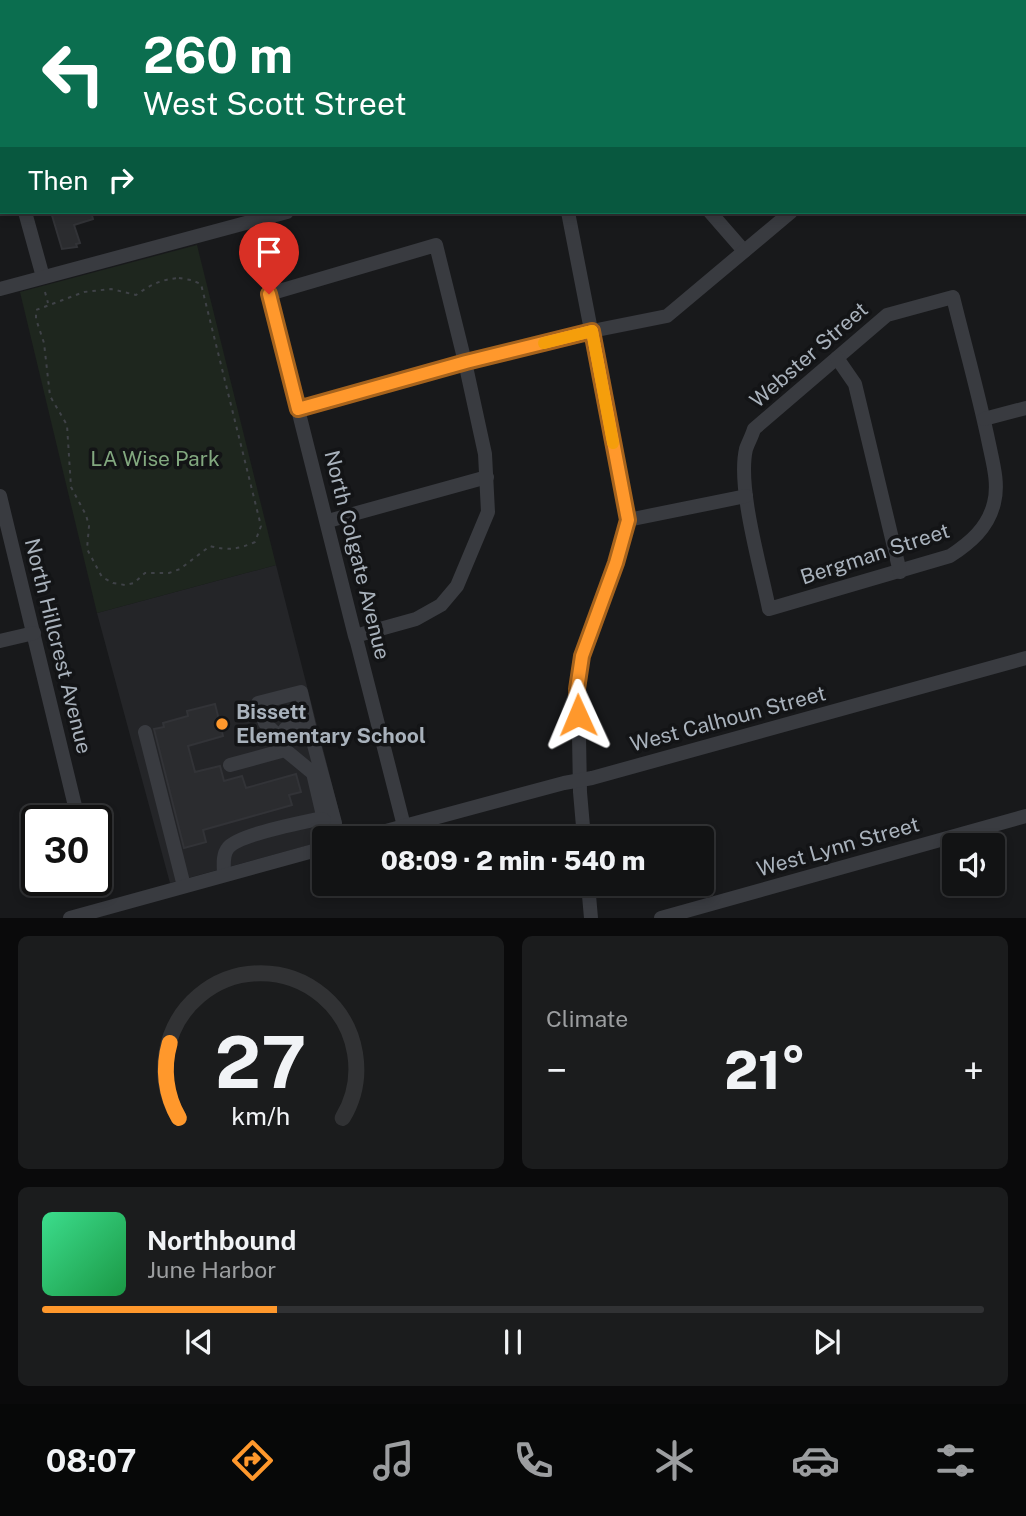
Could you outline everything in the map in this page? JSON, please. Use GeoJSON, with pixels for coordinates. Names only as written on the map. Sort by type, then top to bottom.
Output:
{"type":"FeatureCollection","features":[{"type":"Feature","properties":{"kind":"street"},"geometry":{"type":"LineString","coordinates":[[26,214],[43,282]]}},
{"type":"Feature","properties":{"kind":"street"},"geometry":{"type":"LineString","coordinates":[[0,289],[43,282],[280,214]]}},
{"type":"Feature","properties":{"kind":"street"},"geometry":{"type":"LineString","coordinates":[[568,214],[628,520],[616,563],[579,666],[577,689],[583,826]]}},
{"type":"Feature","properties":{"kind":"street"},"geometry":{"type":"LineString","coordinates":[[712,214],[744,251]]}},
{"type":"Feature","properties":{"kind":"street"},"geometry":{"type":"LineString","coordinates":[[298,409],[466,362],[592,331],[667,316],[789,214]]}},
{"type":"Feature","properties":{"kind":"street","name":"North Colgate Avenue"},"geometry":{"type":"LineString","coordinates":[[404,826],[269,294],[436,245],[466,362]]}},
{"type":"Feature","properties":{"kind":"street","name":"Webster Street"},"geometry":{"type":"LineString","coordinates":[[746,496],[746,449],[754,429],[887,315],[953,297],[984,419]]}},
{"type":"Feature","properties":{"kind":"street"},"geometry":{"type":"LineString","coordinates":[[837,358],[855,384],[900,572]]}},
{"type":"Feature","properties":{"kind":"street"},"geometry":{"type":"LineString","coordinates":[[355,636],[416,619],[441,605],[457,586],[488,512],[485,453],[466,362]]}},
{"type":"Feature","properties":{"kind":"street"},"geometry":{"type":"LineString","coordinates":[[984,419],[1026,408]]}},
{"type":"Feature","properties":{"kind":"street","name":"Bergman Street"},"geometry":{"type":"LineString","coordinates":[[746,496],[769,609],[950,556],[972,542],[994,504],[996,478],[984,419]]}},
{"type":"Feature","properties":{"kind":"street"},"geometry":{"type":"LineString","coordinates":[[328,521],[486,477]]}},
{"type":"Feature","properties":{"kind":"street","name":"North Hillcrest Avenue"},"geometry":{"type":"LineString","coordinates":[[0,496],[75,805]]}},
{"type":"Feature","properties":{"kind":"street"},"geometry":{"type":"LineString","coordinates":[[628,520],[746,496]]}},
{"type":"Feature","properties":{"kind":"street"},"geometry":{"type":"LineString","coordinates":[[0,641],[34,633]]}},
{"type":"Feature","properties":{"kind":"street","name":"West Calhoun Street"},"geometry":{"type":"LineString","coordinates":[[404,826],[1026,658]]}},
{"type":"Feature","properties":{"kind":"street"},"geometry":{"type":"LineString","coordinates":[[329,826],[313,774],[265,723],[258,702],[301,692],[335,823],[332,826]]}},
{"type":"Feature","properties":{"kind":"street"},"geometry":{"type":"LineString","coordinates":[[282,743],[286,728],[302,722],[310,730]]}},
{"type":"Feature","properties":{"kind":"street"},"geometry":{"type":"LineString","coordinates":[[145,732],[184,886]]}},
{"type":"Feature","properties":{"kind":"street"},"geometry":{"type":"LineString","coordinates":[[230,765],[282,743]]}},
{"type":"Feature","properties":{"kind":"street","name":"West Lynn Street"},"geometry":{"type":"LineString","coordinates":[[661,918],[1026,816]]}},
{"type":"Feature","properties":{"kind":"street"},"geometry":{"type":"LineString","coordinates":[[224,876],[223,861],[228,848],[241,839],[318,819],[326,826]]}},
{"type":"Feature","properties":{"kind":"street"},"geometry":{"type":"LineString","coordinates":[[71,918],[312,851]]}},
{"type":"Feature","properties":{"kind":"street"},"geometry":{"type":"LineString","coordinates":[[589,896],[591,918]]}},
{"type":"Feature","properties":{"kind":"path"},"geometry":{"type":"LineString","coordinates":[[167,279],[191,280],[201,284],[259,509],[261,526],[255,542],[233,550],[210,546],[180,569],[169,573],[145,573],[134,583],[113,583],[102,577],[87,548],[89,526],[86,515],[71,487],[67,425],[50,396],[44,343],[36,319],[36,310],[48,304],[84,292],[111,289],[136,295],[167,279]]}},
{"type":"Feature","properties":{"kind":"path"},"geometry":{"type":"LineString","coordinates":[[43,282],[48,304]]}},
{"type":"Feature","properties":{"kind":"shaded area","name":"Bissett Elementary School"},"geometry":{"type":"Polygon","coordinates":[[[276,565],[343,826],[312,826],[312,844],[170,883],[97,613],[276,565]]]}},
{"type":"Feature","properties":{"kind":"green space","name":"LA Wise Park"},"geometry":{"type":"Polygon","coordinates":[[[197,245],[276,565],[97,613],[20,292],[197,245]]]}},
{"type":"Feature","properties":{"kind":"building"},"geometry":{"type":"Polygon","coordinates":[[[52,214],[92,214],[93,219],[74,225],[80,243],[76,244],[77,247],[62,249],[52,214]]]}},
{"type":"Feature","properties":{"kind":"building"},"geometry":{"type":"Polygon","coordinates":[[[215,704],[223,736],[188,746],[195,772],[220,766],[224,781],[242,776],[246,788],[296,774],[301,792],[289,795],[292,805],[203,830],[206,842],[184,848],[154,729],[164,727],[163,723],[188,716],[187,711],[215,704]]]}},
{"type":"Feature","properties":{"kind":"slow traffic"},"geometry":{"type":"LineString","coordinates":[[544,343],[592,331],[613,443]]}},
{"type":"Feature","properties":{"kind":"place","name":"Bissett Elementary School"},"geometry":{"type":"Point","coordinates":[222,724]}},
{"type":"Feature","properties":{"kind":"route"},"geometry":{"type":"LineString","coordinates":[[269,294],[298,409],[466,362],[592,331],[628,520],[620,553],[582,656],[577,689],[578,715]]}}]}
